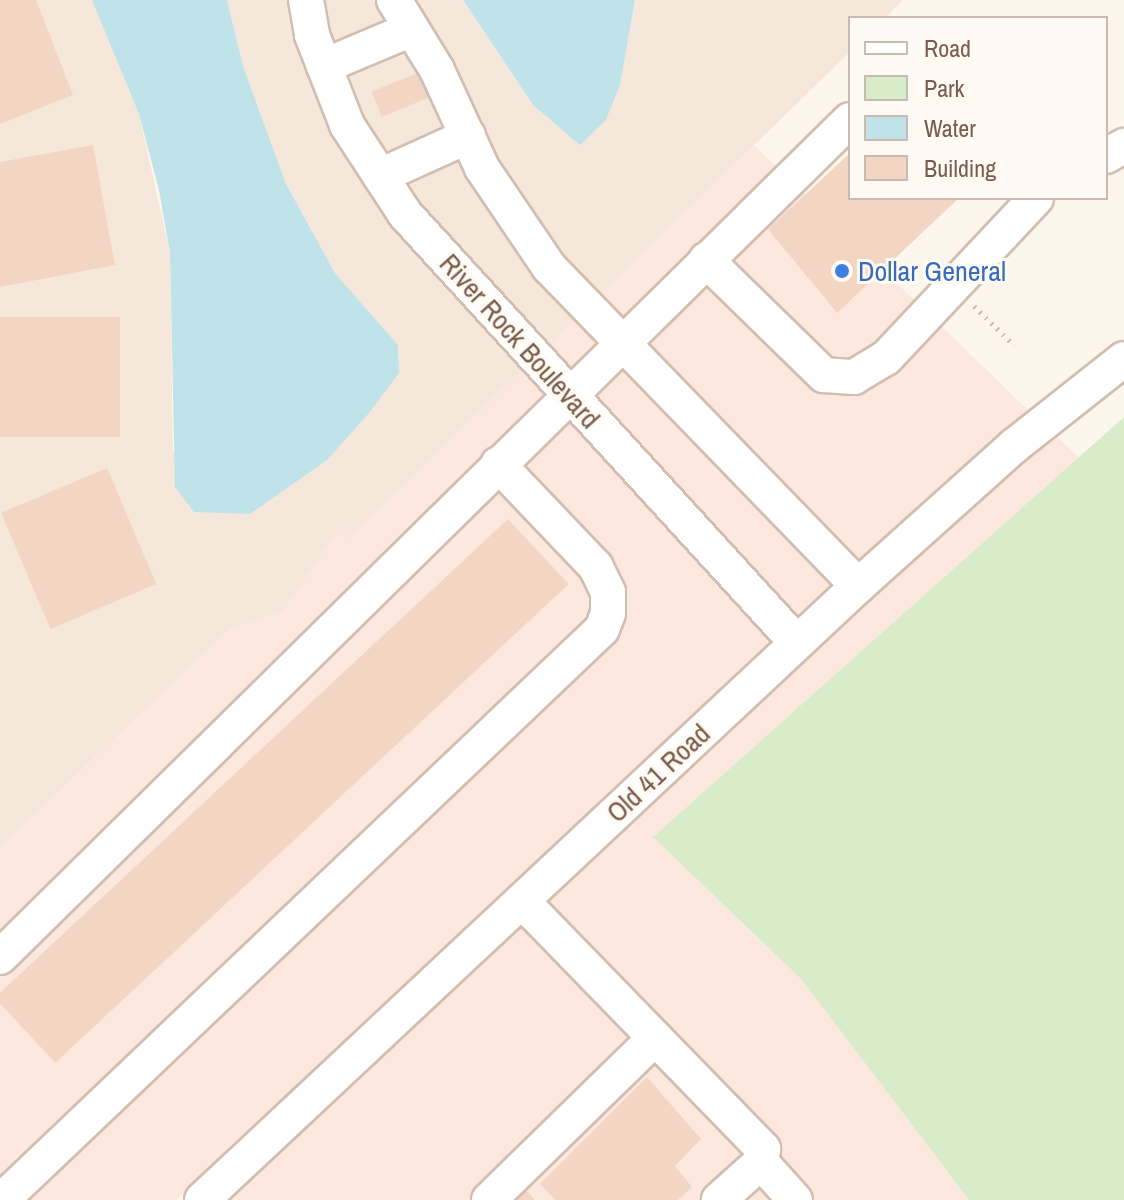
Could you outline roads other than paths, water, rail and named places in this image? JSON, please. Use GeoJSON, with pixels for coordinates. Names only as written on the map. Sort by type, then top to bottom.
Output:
{"type":"FeatureCollection","features":[{"type":"Feature","properties":{"kind":"street","name":"River Rock Boulevard"},"geometry":{"type":"LineString","coordinates":[[306,0],[324,66],[347,125],[405,214],[797,643]]}},
{"type":"Feature","properties":{"kind":"street"},"geometry":{"type":"LineString","coordinates":[[394,0],[412,29],[482,168],[549,267],[858,586]]}},
{"type":"Feature","properties":{"kind":"street"},"geometry":{"type":"LineString","coordinates":[[324,66],[412,29]]}},
{"type":"Feature","properties":{"kind":"street"},"geometry":{"type":"LineString","coordinates":[[0,957],[848,122]]}},
{"type":"Feature","properties":{"kind":"street"},"geometry":{"type":"LineString","coordinates":[[380,176],[468,136]]}},
{"type":"Feature","properties":{"kind":"street"},"geometry":{"type":"LineString","coordinates":[[706,260],[824,375],[854,377],[886,358],[1034,200]]}},
{"type":"Feature","properties":{"kind":"street","name":"Old 41 Road"},"geometry":{"type":"LineString","coordinates":[[209,1198],[858,586],[1014,446],[1124,359]]}},
{"type":"Feature","properties":{"kind":"street"},"geometry":{"type":"LineString","coordinates":[[24,1193],[602,629],[608,613],[608,592],[596,567],[498,464]]}},
{"type":"Feature","properties":{"kind":"street"},"geometry":{"type":"LineString","coordinates":[[522,901],[763,1149],[761,1162],[719,1200]]}},
{"type":"Feature","properties":{"kind":"street"},"geometry":{"type":"LineString","coordinates":[[489,1200],[655,1038]]}},
{"type":"Feature","properties":{"kind":"street"},"geometry":{"type":"LineString","coordinates":[[761,1162],[795,1200]]}},
{"type":"Feature","properties":{"kind":"water"},"geometry":{"type":"Polygon","coordinates":[[[92,0],[227,0],[243,66],[286,184],[335,273],[398,345],[399,373],[369,413],[327,460],[250,514],[194,512],[175,487],[170,253],[159,190],[139,114],[92,0]]]}},
{"type":"Feature","properties":{"kind":"water"},"geometry":{"type":"Polygon","coordinates":[[[463,0],[635,0],[620,85],[606,120],[580,145],[533,105],[463,0]]]}},
{"type":"Feature","properties":{"kind":"place","name":"Dollar General"},"geometry":{"type":"Point","coordinates":[842,271]}}]}
